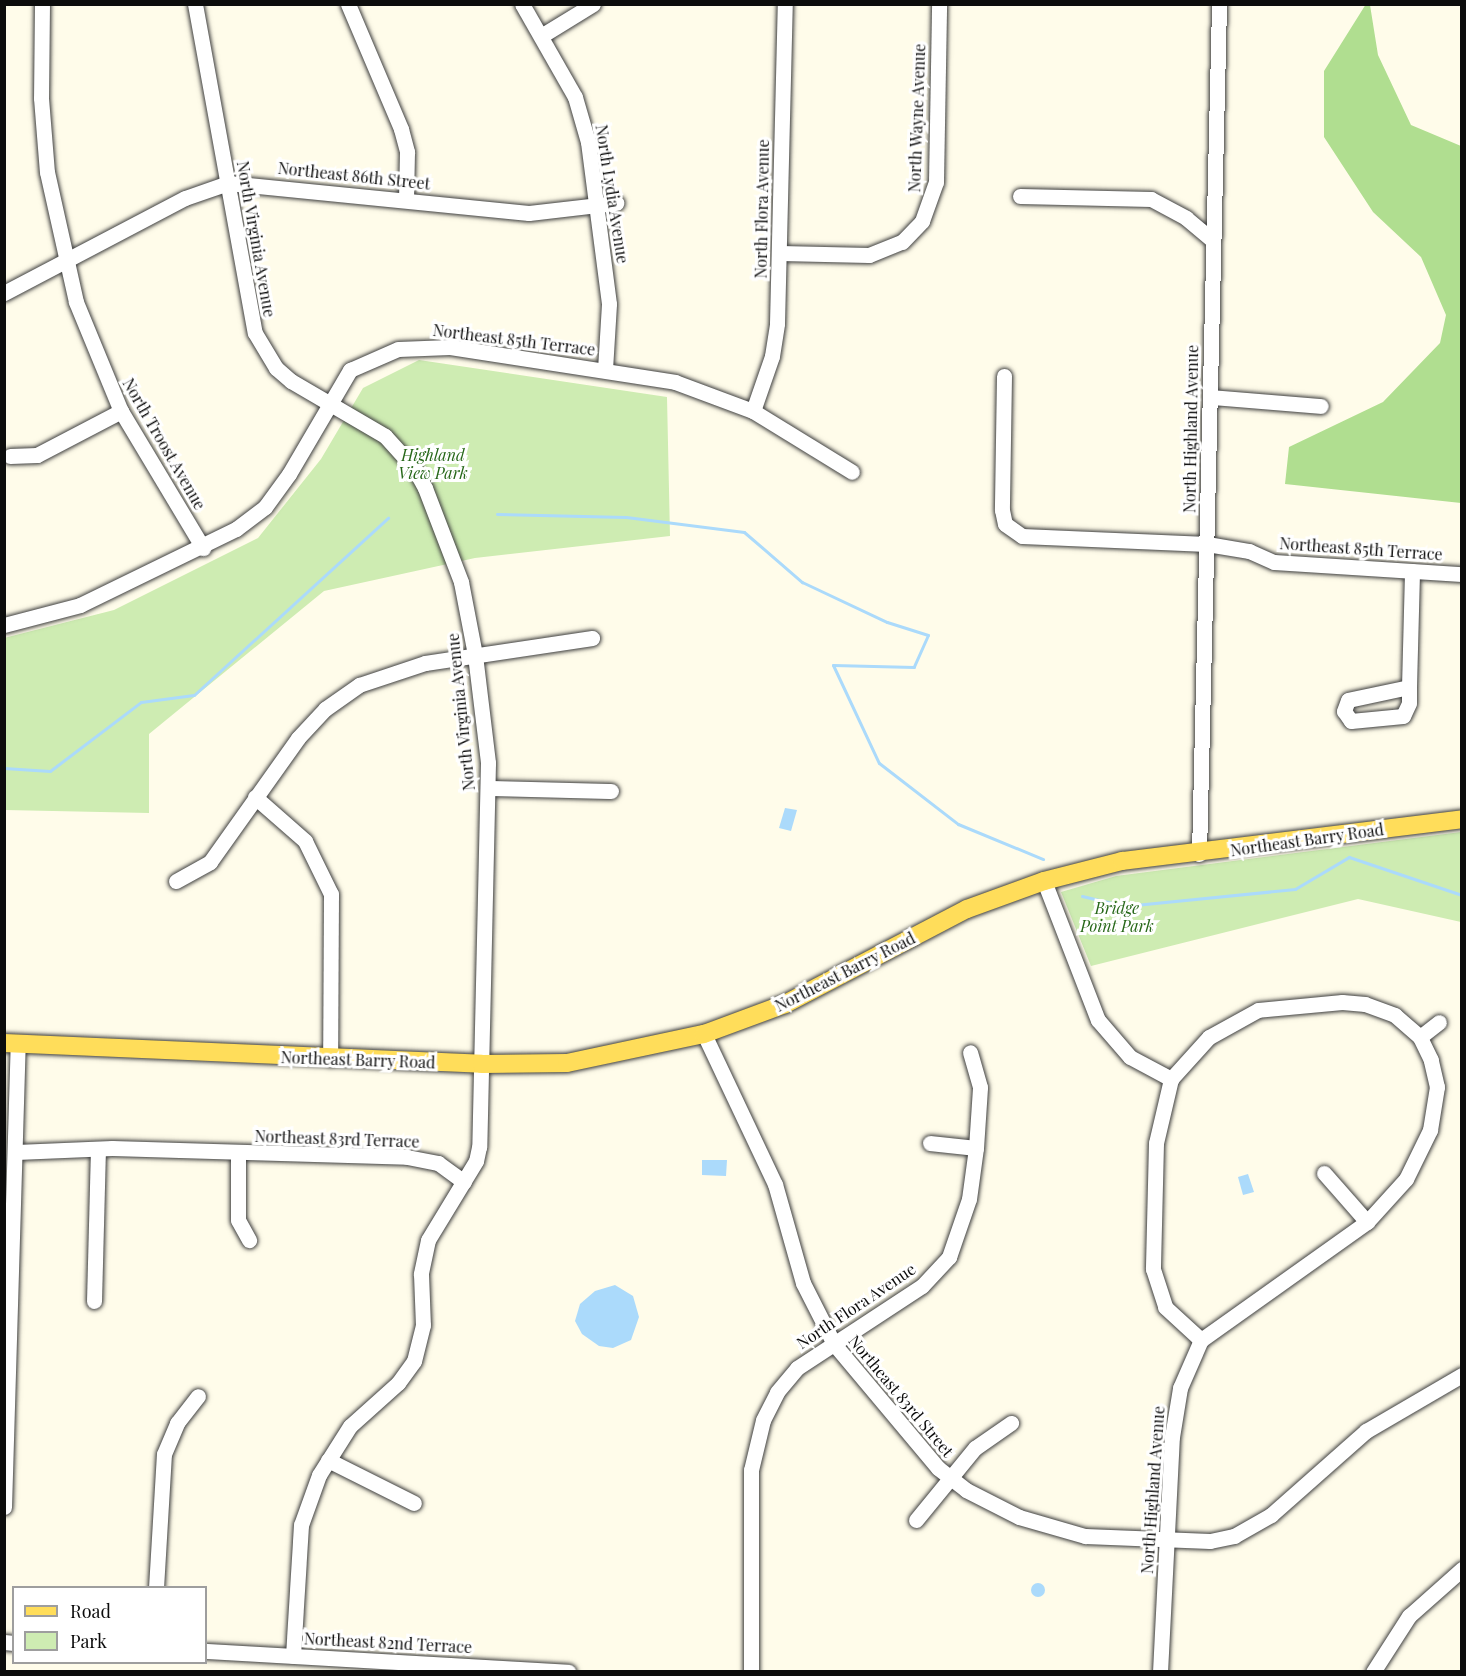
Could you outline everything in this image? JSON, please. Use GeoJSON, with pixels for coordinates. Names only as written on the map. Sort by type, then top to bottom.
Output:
{"type":"FeatureCollection","features":[{"type":"Feature","properties":{"kind":"main road","name":"Northeast Barry Road"},"geometry":{"type":"LineString","coordinates":[[11,1043],[330,1059],[482,1064],[567,1063],[704,1034],[785,1004],[967,909],[1044,881],[1122,861],[1199,854],[1461,819]]}},
{"type":"Feature","properties":{"kind":"street","name":"North Troost Avenue"},"geometry":{"type":"LineString","coordinates":[[42,4],[44,135],[65,260],[76,302],[121,411],[203,548]]}},
{"type":"Feature","properties":{"kind":"street","name":"North Virginia Avenue"},"geometry":{"type":"LineString","coordinates":[[195,4],[255,333],[276,368],[385,436],[414,468],[461,582],[475,655],[489,788],[479,1147],[464,1182],[435,1226],[423,1257],[423,1325],[414,1361],[399,1383],[350,1426],[328,1460],[302,1525],[293,1656]]}},
{"type":"Feature","properties":{"kind":"street"},"geometry":{"type":"LineString","coordinates":[[348,4],[401,129],[407,152],[406,198]]}},
{"type":"Feature","properties":{"kind":"street","name":"North Lydia Avenue"},"geometry":{"type":"LineString","coordinates":[[522,4],[575,97],[598,206],[609,304],[605,369]]}},
{"type":"Feature","properties":{"kind":"street"},"geometry":{"type":"LineString","coordinates":[[541,36],[593,4]]}},
{"type":"Feature","properties":{"kind":"street","name":"North Flora Avenue"},"geometry":{"type":"LineString","coordinates":[[753,411],[772,356],[780,253],[785,4]]}},
{"type":"Feature","properties":{"kind":"street","name":"North Wayne Avenue"},"geometry":{"type":"LineString","coordinates":[[780,253],[869,255],[902,242],[922,221],[936,182],[939,4]]}},
{"type":"Feature","properties":{"kind":"street","name":"North Highland Avenue"},"geometry":{"type":"LineString","coordinates":[[1199,854],[1219,4]]}},
{"type":"Feature","properties":{"kind":"street","name":"Northeast 86th Street"},"geometry":{"type":"LineString","coordinates":[[4,293],[184,198],[228,183],[406,198],[530,213],[616,203]]}},
{"type":"Feature","properties":{"kind":"street"},"geometry":{"type":"LineString","coordinates":[[1020,196],[1151,199],[1186,218],[1212,241]]}},
{"type":"Feature","properties":{"kind":"street","name":"Northeast 85th Terrace"},"geometry":{"type":"LineString","coordinates":[[4,625],[80,605],[203,548],[265,507],[289,474],[329,402],[350,370],[398,349],[450,347],[605,369],[675,382],[753,411],[852,471]]}},
{"type":"Feature","properties":{"kind":"street","name":"Northeast 85th Terrace"},"geometry":{"type":"LineString","coordinates":[[1004,376],[1002,510],[1010,530],[1022,536],[1207,544],[1249,551],[1274,561],[1461,574]]}},
{"type":"Feature","properties":{"kind":"street"},"geometry":{"type":"LineString","coordinates":[[1211,397],[1322,406]]}},
{"type":"Feature","properties":{"kind":"street"},"geometry":{"type":"LineString","coordinates":[[10,456],[38,455],[121,411]]}},
{"type":"Feature","properties":{"kind":"street"},"geometry":{"type":"LineString","coordinates":[[1409,687],[1412,571]]}},
{"type":"Feature","properties":{"kind":"street"},"geometry":{"type":"LineString","coordinates":[[176,881],[210,862],[298,738],[342,696],[372,678],[406,666],[592,638]]}},
{"type":"Feature","properties":{"kind":"street"},"geometry":{"type":"LineString","coordinates":[[489,788],[610,791]]}},
{"type":"Feature","properties":{"kind":"street"},"geometry":{"type":"LineString","coordinates":[[255,797],[305,841],[331,894],[330,1059]]}},
{"type":"Feature","properties":{"kind":"street"},"geometry":{"type":"LineString","coordinates":[[1044,881],[1103,1027],[1130,1057],[1172,1079]]}},
{"type":"Feature","properties":{"kind":"street"},"geometry":{"type":"LineString","coordinates":[[1365,1004],[1395,1016],[1420,1037],[1437,1087],[1430,1130],[1406,1179],[1367,1222],[1201,1340],[1165,1307],[1153,1269],[1156,1143],[1172,1079],[1197,1049],[1222,1028],[1258,1010],[1283,1005],[1365,1004]]}},
{"type":"Feature","properties":{"kind":"street"},"geometry":{"type":"LineString","coordinates":[[1420,1037],[1439,1022]]}},
{"type":"Feature","properties":{"kind":"street","name":"Northeast 83rd Street"},"geometry":{"type":"LineString","coordinates":[[704,1034],[775,1184],[803,1283],[834,1344],[916,1446],[951,1479],[1019,1517],[1062,1532],[1210,1541],[1252,1527],[1271,1515],[1365,1431],[1461,1375]]}},
{"type":"Feature","properties":{"kind":"street"},"geometry":{"type":"LineString","coordinates":[[4,1507],[7,1298],[16,1152],[11,1043]]}},
{"type":"Feature","properties":{"kind":"street","name":"North Flora Avenue"},"geometry":{"type":"LineString","coordinates":[[751,1671],[751,1470],[758,1435],[768,1407],[797,1368],[922,1286],[949,1257],[969,1199],[976,1148],[980,1087],[970,1052]]}},
{"type":"Feature","properties":{"kind":"street"},"geometry":{"type":"LineString","coordinates":[[930,1143],[976,1148]]}},
{"type":"Feature","properties":{"kind":"street"},"geometry":{"type":"LineString","coordinates":[[94,1301],[98,1150]]}},
{"type":"Feature","properties":{"kind":"street","name":"Northeast 83rd Terrace"},"geometry":{"type":"LineString","coordinates":[[16,1152],[98,1150],[407,1157],[438,1164],[464,1182]]}},
{"type":"Feature","properties":{"kind":"street","name":"Northeast 83rd Terrace"},"geometry":{"type":"LineString","coordinates":[[238,1153],[238,1220],[249,1240]]}},
{"type":"Feature","properties":{"kind":"street"},"geometry":{"type":"LineString","coordinates":[[1324,1173],[1367,1222]]}},
{"type":"Feature","properties":{"kind":"street","name":"North Highland Avenue"},"geometry":{"type":"LineString","coordinates":[[1161,1671],[1174,1420],[1180,1388],[1201,1340]]}},
{"type":"Feature","properties":{"kind":"street"},"geometry":{"type":"LineString","coordinates":[[156,1586],[164,1454],[177,1423],[198,1396]]}},
{"type":"Feature","properties":{"kind":"street"},"geometry":{"type":"LineString","coordinates":[[916,1520],[975,1448],[1011,1423]]}},
{"type":"Feature","properties":{"kind":"street"},"geometry":{"type":"LineString","coordinates":[[328,1460],[414,1503]]}},
{"type":"Feature","properties":{"kind":"street"},"geometry":{"type":"LineString","coordinates":[[1373,1671],[1409,1616],[1461,1570]]}},
{"type":"Feature","properties":{"kind":"street","name":"Northeast 82nd Terrace"},"geometry":{"type":"LineString","coordinates":[[207,1651],[568,1671]]}},
{"type":"Feature","properties":{"kind":"green space"},"geometry":{"type":"Polygon","coordinates":[[[1366,4],[1370,5],[1378,55],[1411,125],[1461,146],[1461,503],[1285,484],[1289,447],[1383,402],[1440,343],[1446,315],[1421,257],[1373,212],[1324,137],[1324,71],[1366,4]]]}},
{"type":"Feature","properties":{"kind":"green space","name":"Highland View Park"},"geometry":{"type":"Polygon","coordinates":[[[419,360],[667,397],[670,536],[475,558],[324,591],[149,734],[149,813],[5,810],[4,638],[114,610],[258,538],[321,459],[363,388],[419,360]]]}},
{"type":"Feature","properties":{"kind":"green space","name":"Bridge Point Park"},"geometry":{"type":"Polygon","coordinates":[[[1461,832],[1461,922],[1358,899],[1091,966],[1061,892],[1116,876],[1461,832]]]}},
{"type":"Feature","properties":{"kind":"water"},"geometry":{"type":"Polygon","coordinates":[[[785,808],[797,810],[791,831],[779,828],[785,808]]]}},
{"type":"Feature","properties":{"kind":"water"},"geometry":{"type":"Polygon","coordinates":[[[702,1160],[727,1160],[726,1176],[702,1175],[702,1160]]]}},
{"type":"Feature","properties":{"kind":"water"},"geometry":{"type":"Polygon","coordinates":[[[1248,1174],[1254,1192],[1243,1195],[1238,1177],[1248,1174]]]}},
{"type":"Feature","properties":{"kind":"water"},"geometry":{"type":"Polygon","coordinates":[[[615,1285],[633,1296],[639,1317],[631,1340],[613,1348],[599,1346],[582,1334],[575,1321],[580,1304],[595,1291],[615,1285]]]}},
{"type":"Feature","properties":{"kind":"water"},"geometry":{"type":"Polygon","coordinates":[[[1038,1583],[1043,1585],[1045,1590],[1043,1595],[1038,1597],[1033,1595],[1031,1590],[1033,1585],[1038,1583]]]}},
{"type":"Feature","properties":{"kind":"waterway"},"geometry":{"type":"LineString","coordinates":[[497,514],[626,517],[744,532],[802,582],[887,622],[928,635],[914,667],[833,665],[879,763],[958,824],[1043,859]]}},
{"type":"Feature","properties":{"kind":"waterway"},"geometry":{"type":"LineString","coordinates":[[4,768],[50,771],[141,702],[194,695],[388,518]]}},
{"type":"Feature","properties":{"kind":"waterway"},"geometry":{"type":"LineString","coordinates":[[1082,896],[1125,906],[1295,889],[1349,857],[1462,895]]}}]}
